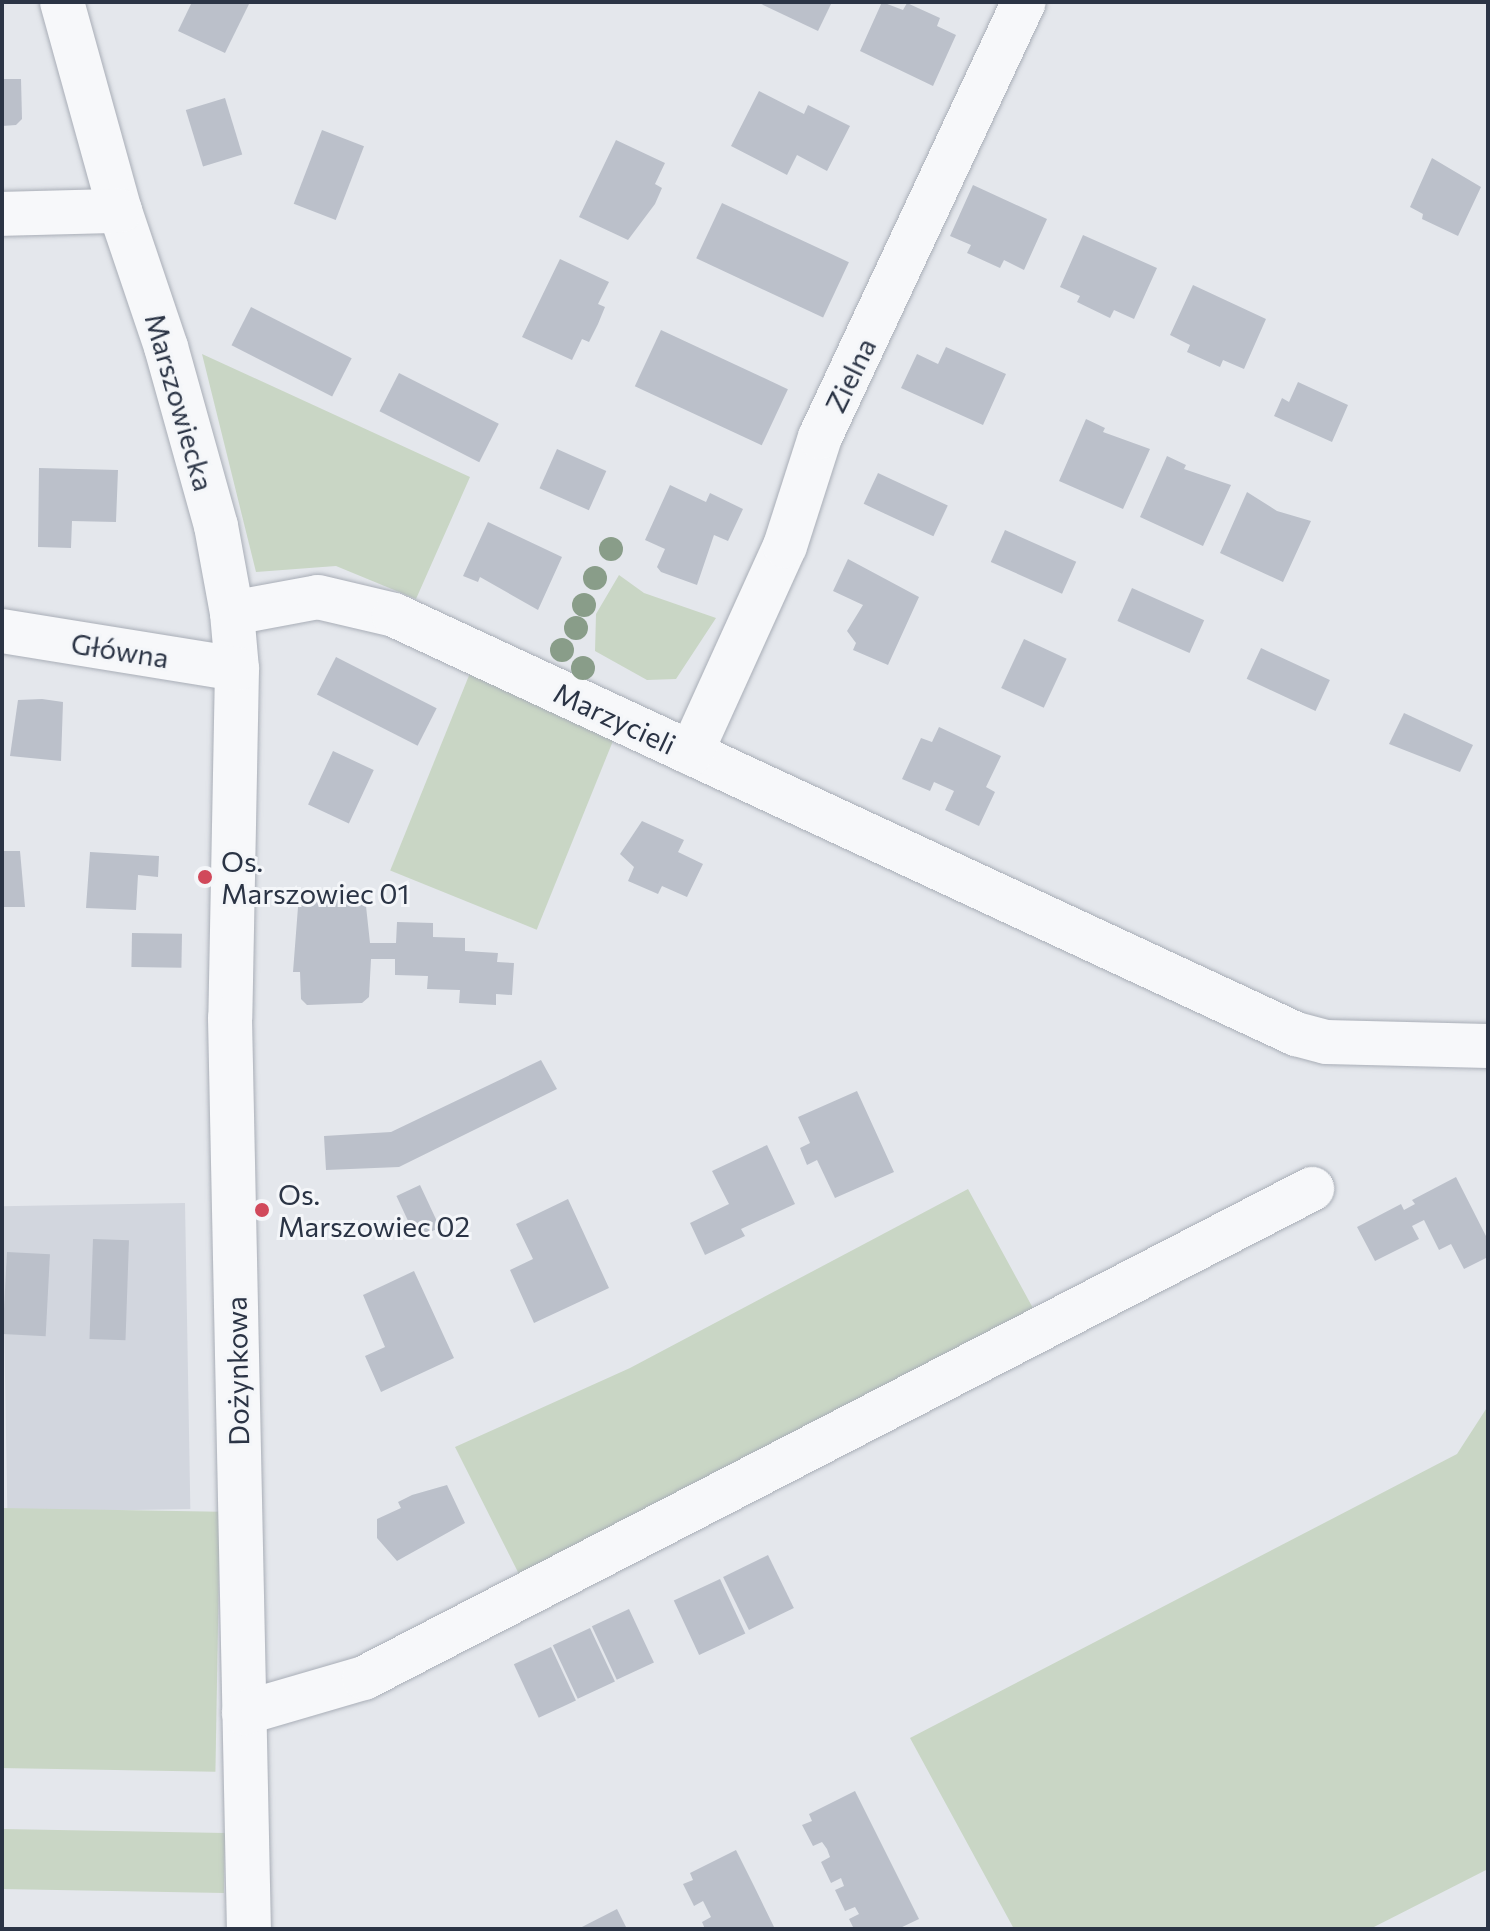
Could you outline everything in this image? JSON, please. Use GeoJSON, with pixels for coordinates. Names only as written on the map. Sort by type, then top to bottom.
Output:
{"type":"FeatureCollection","features":[{"type":"Feature","properties":{"kind":"street","name":"Marszowiecka"},"geometry":{"type":"LineString","coordinates":[[62,2],[120,211],[166,347],[216,526],[232,613],[237,669],[234,813]]}},
{"type":"Feature","properties":{"kind":"street","name":"Zielna"},"geometry":{"type":"LineString","coordinates":[[691,753],[785,546],[820,437],[1024,2]]}},
{"type":"Feature","properties":{"kind":"street"},"geometry":{"type":"LineString","coordinates":[[2,214],[120,211]]}},
{"type":"Feature","properties":{"kind":"street","name":"Marzycieli"},"geometry":{"type":"LineString","coordinates":[[232,613],[318,597],[394,615],[1296,1034],[1326,1042],[1488,1046]]}},
{"type":"Feature","properties":{"kind":"street","name":"Główna"},"geometry":{"type":"LineString","coordinates":[[2,631],[237,669]]}},
{"type":"Feature","properties":{"kind":"street","name":"Dożynkowa"},"geometry":{"type":"LineString","coordinates":[[234,813],[230,1018],[249,1929]]}},
{"type":"Feature","properties":{"kind":"street"},"geometry":{"type":"LineString","coordinates":[[244,1713],[364,1678],[1312,1189]]}},
{"type":"Feature","properties":{"kind":"shaded area"},"geometry":{"type":"Polygon","coordinates":[[[185,1203],[190,1509],[7,1512],[2,1206],[185,1203]]]}},
{"type":"Feature","properties":{"kind":"green space"},"geometry":{"type":"Polygon","coordinates":[[[202,354],[470,477],[416,599],[336,566],[256,572],[202,354]]]}},
{"type":"Feature","properties":{"kind":"green space"},"geometry":{"type":"Polygon","coordinates":[[[619,575],[644,593],[716,618],[676,679],[647,680],[595,651],[596,614],[619,575]]]}},
{"type":"Feature","properties":{"kind":"green space"},"geometry":{"type":"Polygon","coordinates":[[[470,673],[616,732],[537,930],[390,870],[470,673]]]}},
{"type":"Feature","properties":{"kind":"green space"},"geometry":{"type":"Polygon","coordinates":[[[968,1189],[1052,1343],[534,1604],[455,1447],[630,1368],[968,1189]]]}},
{"type":"Feature","properties":{"kind":"green space"},"geometry":{"type":"Polygon","coordinates":[[[1488,1406],[1488,1869],[1370,1929],[1014,1929],[910,1738],[1457,1454],[1488,1406]]]}},
{"type":"Feature","properties":{"kind":"green space"},"geometry":{"type":"Polygon","coordinates":[[[2,1508],[220,1512],[215,1772],[2,1768],[2,1508]]]}},
{"type":"Feature","properties":{"kind":"green space"},"geometry":{"type":"Polygon","coordinates":[[[2,1829],[225,1833],[224,1893],[2,1889],[2,1829]]]}},
{"type":"Feature","properties":{"kind":"building"},"geometry":{"type":"Polygon","coordinates":[[[192,2],[250,2],[225,53],[178,31],[192,2]]]}},
{"type":"Feature","properties":{"kind":"building"},"geometry":{"type":"Polygon","coordinates":[[[757,2],[832,2],[818,31],[757,2]]]}},
{"type":"Feature","properties":{"kind":"building"},"geometry":{"type":"Polygon","coordinates":[[[882,2],[903,10],[907,3],[940,18],[937,26],[956,35],[933,86],[860,51],[882,2]]]}},
{"type":"Feature","properties":{"kind":"building"},"geometry":{"type":"Polygon","coordinates":[[[2,79],[21,79],[22,119],[16,125],[2,126],[2,79]]]}},
{"type":"Feature","properties":{"kind":"building"},"geometry":{"type":"Polygon","coordinates":[[[759,91],[804,114],[808,105],[850,126],[827,171],[797,155],[787,175],[731,146],[759,91]]]}},
{"type":"Feature","properties":{"kind":"building"},"geometry":{"type":"Polygon","coordinates":[[[225,98],[242,154],[203,166],[186,110],[225,98]]]}},
{"type":"Feature","properties":{"kind":"building"},"geometry":{"type":"Polygon","coordinates":[[[322,130],[364,146],[336,220],[294,204],[322,130]]]}},
{"type":"Feature","properties":{"kind":"building"},"geometry":{"type":"Polygon","coordinates":[[[616,140],[665,163],[655,184],[662,188],[655,204],[628,240],[579,217],[616,140]]]}},
{"type":"Feature","properties":{"kind":"building"},"geometry":{"type":"Polygon","coordinates":[[[1432,158],[1481,187],[1458,236],[1422,219],[1423,214],[1410,207],[1432,158]]]}},
{"type":"Feature","properties":{"kind":"building"},"geometry":{"type":"Polygon","coordinates":[[[973,185],[1047,219],[1024,270],[1004,260],[1000,268],[967,253],[971,245],[950,236],[973,185]]]}},
{"type":"Feature","properties":{"kind":"building"},"geometry":{"type":"Polygon","coordinates":[[[722,203],[849,262],[823,317],[696,258],[722,203]]]}},
{"type":"Feature","properties":{"kind":"building"},"geometry":{"type":"Polygon","coordinates":[[[1083,235],[1157,268],[1134,319],[1114,310],[1110,318],[1077,302],[1080,296],[1060,287],[1083,235]]]}},
{"type":"Feature","properties":{"kind":"building"},"geometry":{"type":"Polygon","coordinates":[[[560,259],[609,282],[598,304],[605,307],[598,324],[589,342],[582,339],[572,360],[522,337],[560,259]]]}},
{"type":"Feature","properties":{"kind":"building"},"geometry":{"type":"Polygon","coordinates":[[[1193,285],[1266,319],[1244,369],[1223,360],[1220,367],[1187,352],[1190,345],[1170,335],[1193,285]]]}},
{"type":"Feature","properties":{"kind":"building"},"geometry":{"type":"Polygon","coordinates":[[[251,307],[352,358],[332,397],[231,345],[251,307]]]}},
{"type":"Feature","properties":{"kind":"building"},"geometry":{"type":"Polygon","coordinates":[[[661,330],[788,389],[762,445],[635,386],[661,330]]]}},
{"type":"Feature","properties":{"kind":"building"},"geometry":{"type":"Polygon","coordinates":[[[946,347],[1006,374],[983,425],[901,388],[917,354],[938,364],[946,347]]]}},
{"type":"Feature","properties":{"kind":"building"},"geometry":{"type":"Polygon","coordinates":[[[399,373],[499,424],[479,462],[379,411],[399,373]]]}},
{"type":"Feature","properties":{"kind":"building"},"geometry":{"type":"Polygon","coordinates":[[[1298,382],[1348,405],[1332,442],[1274,416],[1282,398],[1289,402],[1298,382]]]}},
{"type":"Feature","properties":{"kind":"building"},"geometry":{"type":"Polygon","coordinates":[[[1086,419],[1105,428],[1103,432],[1150,449],[1123,509],[1059,481],[1086,419]]]}},
{"type":"Feature","properties":{"kind":"building"},"geometry":{"type":"Polygon","coordinates":[[[557,449],[606,471],[589,510],[540,488],[557,449]]]}},
{"type":"Feature","properties":{"kind":"building"},"geometry":{"type":"Polygon","coordinates":[[[1167,456],[1186,465],[1184,469],[1231,485],[1203,546],[1140,517],[1167,456]]]}},
{"type":"Feature","properties":{"kind":"building"},"geometry":{"type":"Polygon","coordinates":[[[39,468],[118,470],[116,522],[72,521],[71,548],[38,547],[39,468]]]}},
{"type":"Feature","properties":{"kind":"building"},"geometry":{"type":"Polygon","coordinates":[[[878,473],[948,506],[933,536],[864,504],[878,473]]]}},
{"type":"Feature","properties":{"kind":"building"},"geometry":{"type":"Polygon","coordinates":[[[670,485],[706,502],[710,493],[743,509],[728,541],[714,535],[697,585],[661,572],[657,567],[665,549],[645,540],[670,485]]]}},
{"type":"Feature","properties":{"kind":"building"},"geometry":{"type":"Polygon","coordinates":[[[1247,492],[1277,511],[1311,521],[1283,582],[1220,553],[1247,492]]]}},
{"type":"Feature","properties":{"kind":"building"},"geometry":{"type":"Polygon","coordinates":[[[488,522],[562,557],[538,610],[480,577],[478,582],[463,576],[488,522]]]}},
{"type":"Feature","properties":{"kind":"building"},"geometry":{"type":"Polygon","coordinates":[[[1005,530],[1076,562],[1062,594],[991,562],[1005,530]]]}},
{"type":"Feature","properties":{"kind":"building"},"geometry":{"type":"Polygon","coordinates":[[[848,559],[919,597],[888,665],[853,650],[856,643],[847,631],[863,605],[833,591],[848,559]]]}},
{"type":"Feature","properties":{"kind":"building"},"geometry":{"type":"Polygon","coordinates":[[[1132,588],[1204,620],[1190,653],[1117,621],[1132,588]]]}},
{"type":"Feature","properties":{"kind":"building"},"geometry":{"type":"Polygon","coordinates":[[[1024,639],[1067,659],[1044,708],[1001,688],[1024,639]]]}},
{"type":"Feature","properties":{"kind":"building"},"geometry":{"type":"Polygon","coordinates":[[[1261,648],[1330,680],[1316,711],[1247,679],[1261,648]]]}},
{"type":"Feature","properties":{"kind":"building"},"geometry":{"type":"Polygon","coordinates":[[[336,657],[437,708],[418,746],[317,694],[336,657]]]}},
{"type":"Feature","properties":{"kind":"building"},"geometry":{"type":"Polygon","coordinates":[[[18,700],[63,702],[61,761],[10,756],[18,700]]]}},
{"type":"Feature","properties":{"kind":"building"},"geometry":{"type":"Polygon","coordinates":[[[1404,713],[1473,745],[1460,772],[1389,744],[1404,713]]]}},
{"type":"Feature","properties":{"kind":"building"},"geometry":{"type":"Polygon","coordinates":[[[939,727],[1001,756],[986,787],[995,792],[979,826],[945,810],[954,791],[934,782],[930,791],[902,779],[921,738],[932,742],[939,727]]]}},
{"type":"Feature","properties":{"kind":"building"},"geometry":{"type":"Polygon","coordinates":[[[333,751],[374,770],[349,823],[308,804],[333,751]]]}},
{"type":"Feature","properties":{"kind":"building"},"geometry":{"type":"Polygon","coordinates":[[[642,821],[684,840],[678,852],[703,864],[687,897],[662,886],[658,894],[628,881],[634,867],[620,854],[642,821]]]}},
{"type":"Feature","properties":{"kind":"building"},"geometry":{"type":"Polygon","coordinates":[[[2,851],[20,851],[25,907],[2,907],[2,851]]]}},
{"type":"Feature","properties":{"kind":"building"},"geometry":{"type":"Polygon","coordinates":[[[90,852],[159,856],[158,877],[138,875],[136,910],[86,908],[90,852]]]}},
{"type":"Feature","properties":{"kind":"building"},"geometry":{"type":"Polygon","coordinates":[[[360,899],[366,906],[370,943],[396,943],[397,922],[433,923],[433,937],[465,938],[465,951],[498,953],[497,962],[514,963],[512,995],[496,994],[496,1005],[459,1003],[460,990],[427,989],[428,976],[395,975],[395,959],[371,959],[369,997],[362,1003],[307,1005],[301,999],[300,972],[293,972],[298,907],[304,900],[360,899]]]}},
{"type":"Feature","properties":{"kind":"building"},"geometry":{"type":"Polygon","coordinates":[[[132,933],[182,934],[181,968],[131,967],[132,933]]]}},
{"type":"Feature","properties":{"kind":"building"},"geometry":{"type":"Polygon","coordinates":[[[541,1060],[557,1089],[399,1167],[326,1170],[324,1136],[391,1132],[541,1060]]]}},
{"type":"Feature","properties":{"kind":"building"},"geometry":{"type":"Polygon","coordinates":[[[857,1091],[894,1172],[835,1198],[817,1160],[807,1165],[800,1148],[810,1143],[798,1117],[857,1091]]]}},
{"type":"Feature","properties":{"kind":"building"},"geometry":{"type":"Polygon","coordinates":[[[767,1145],[795,1204],[741,1229],[745,1236],[705,1255],[690,1223],[729,1204],[712,1171],[767,1145]]]}},
{"type":"Feature","properties":{"kind":"building"},"geometry":{"type":"Polygon","coordinates":[[[1456,1177],[1488,1240],[1488,1257],[1464,1269],[1451,1244],[1439,1250],[1424,1220],[1412,1226],[1419,1239],[1375,1261],[1357,1227],[1401,1204],[1404,1210],[1415,1204],[1412,1200],[1456,1177]]]}},
{"type":"Feature","properties":{"kind":"building"},"geometry":{"type":"Polygon","coordinates":[[[420,1185],[440,1228],[416,1239],[396,1196],[420,1185]]]}},
{"type":"Feature","properties":{"kind":"building"},"geometry":{"type":"Polygon","coordinates":[[[568,1199],[609,1288],[534,1323],[510,1270],[533,1259],[516,1224],[568,1199]]]}},
{"type":"Feature","properties":{"kind":"building"},"geometry":{"type":"Polygon","coordinates":[[[93,1239],[129,1240],[125,1340],[90,1339],[93,1239]]]}},
{"type":"Feature","properties":{"kind":"building"},"geometry":{"type":"Polygon","coordinates":[[[7,1252],[50,1254],[46,1336],[3,1334],[7,1252]]]}},
{"type":"Feature","properties":{"kind":"building"},"geometry":{"type":"Polygon","coordinates":[[[414,1271],[454,1358],[381,1392],[365,1356],[385,1347],[363,1295],[414,1271]]]}},
{"type":"Feature","properties":{"kind":"building"},"geometry":{"type":"Polygon","coordinates":[[[447,1485],[465,1523],[397,1561],[377,1538],[377,1519],[401,1508],[398,1502],[412,1495],[447,1485]]]}},
{"type":"Feature","properties":{"kind":"building"},"geometry":{"type":"Polygon","coordinates":[[[768,1555],[794,1608],[749,1630],[723,1577],[768,1555]]]}},
{"type":"Feature","properties":{"kind":"building"},"geometry":{"type":"Polygon","coordinates":[[[720,1579],[745,1633],[699,1655],[674,1601],[720,1579]]]}},
{"type":"Feature","properties":{"kind":"building"},"geometry":{"type":"Polygon","coordinates":[[[629,1609],[654,1662],[617,1680],[592,1626],[629,1609]]]}},
{"type":"Feature","properties":{"kind":"building"},"geometry":{"type":"Polygon","coordinates":[[[590,1628],[615,1681],[578,1699],[553,1645],[590,1628]]]}},
{"type":"Feature","properties":{"kind":"building"},"geometry":{"type":"Polygon","coordinates":[[[551,1647],[576,1700],[539,1718],[514,1664],[551,1647]]]}},
{"type":"Feature","properties":{"kind":"building"},"geometry":{"type":"Polygon","coordinates":[[[855,1791],[919,1919],[898,1929],[854,1929],[849,1919],[859,1914],[855,1907],[845,1911],[835,1890],[844,1886],[841,1878],[831,1883],[821,1862],[830,1857],[827,1849],[822,1842],[813,1846],[802,1825],[812,1821],[809,1814],[855,1791]]]}},
{"type":"Feature","properties":{"kind":"building"},"geometry":{"type":"Polygon","coordinates":[[[736,1850],[775,1929],[705,1929],[702,1922],[711,1917],[703,1901],[694,1906],[683,1884],[693,1880],[690,1873],[736,1850]]]}},
{"type":"Feature","properties":{"kind":"building"},"geometry":{"type":"Polygon","coordinates":[[[617,1909],[627,1929],[578,1929],[617,1909]]]}},
{"type":"Feature","properties":{"kind":"place","name":"Os. Marszowiec 01"},"geometry":{"type":"Point","coordinates":[205,877]}},
{"type":"Feature","properties":{"kind":"place","name":"Os. Marszowiec 02"},"geometry":{"type":"Point","coordinates":[262,1210]}}]}
